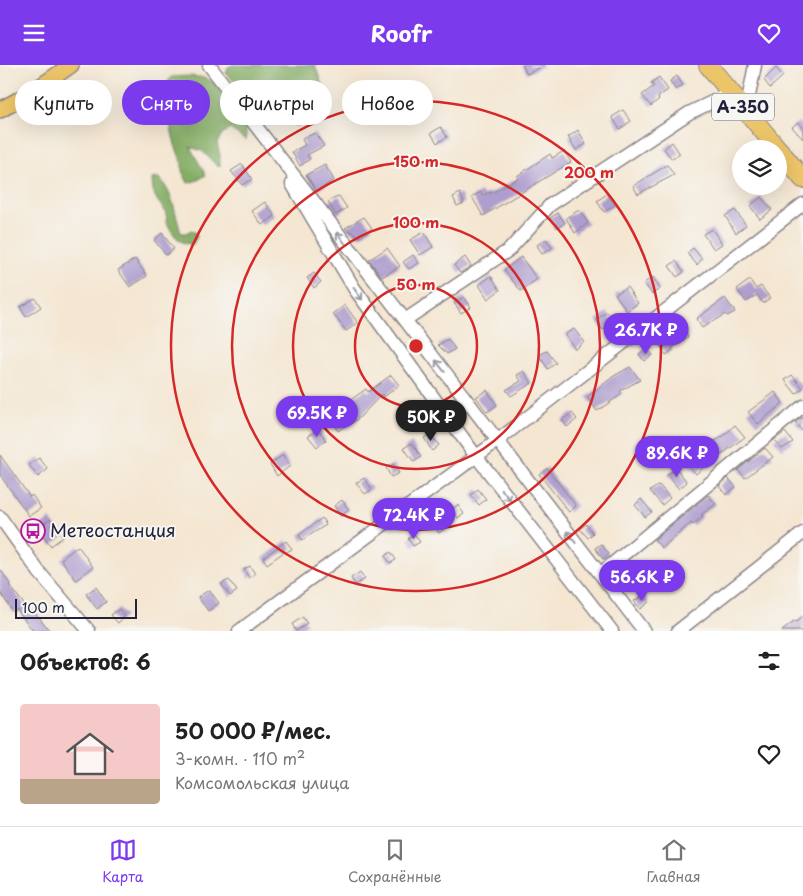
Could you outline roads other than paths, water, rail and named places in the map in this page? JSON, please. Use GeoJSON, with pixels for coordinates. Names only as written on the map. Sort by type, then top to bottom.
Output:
{"type":"FeatureCollection","features":[{"type":"Feature","properties":{"kind":"highway","name":"А-350"},"geometry":{"type":"LineString","coordinates":[[708,65],[770,140]]}},
{"type":"Feature","properties":{"kind":"highway","name":"А-350"},"geometry":{"type":"LineString","coordinates":[[787,160],[803,179]]}},
{"type":"Feature","properties":{"kind":"main road"},"geometry":{"type":"LineString","coordinates":[[50,80],[71,65]]}},
{"type":"Feature","properties":{"kind":"main road"},"geometry":{"type":"LineString","coordinates":[[0,110],[15,102]]}},
{"type":"Feature","properties":{"kind":"street"},"geometry":{"type":"LineString","coordinates":[[209,65],[644,631]]}},
{"type":"Feature","properties":{"kind":"street"},"geometry":{"type":"LineString","coordinates":[[746,111],[755,65]]}},
{"type":"Feature","properties":{"kind":"street"},"geometry":{"type":"LineString","coordinates":[[405,320],[509,250],[550,205],[689,113],[731,93]]}},
{"type":"Feature","properties":{"kind":"street"},"geometry":{"type":"LineString","coordinates":[[0,119],[15,106]]}},
{"type":"Feature","properties":{"kind":"street"},"geometry":{"type":"LineString","coordinates":[[260,133],[354,288],[476,456],[612,631]]}},
{"type":"Feature","properties":{"kind":"street"},"geometry":{"type":"LineString","coordinates":[[239,631],[497,441],[803,205]]}},
{"type":"Feature","properties":{"kind":"street"},"geometry":{"type":"LineString","coordinates":[[600,574],[803,407]]}},
{"type":"Feature","properties":{"kind":"street"},"geometry":{"type":"LineString","coordinates":[[0,517],[78,631]]}},
{"type":"Feature","properties":{"kind":"street"},"geometry":{"type":"LineString","coordinates":[[678,631],[803,533]]}},
{"type":"Feature","properties":{"kind":"street"},"geometry":{"type":"LineString","coordinates":[[39,572],[89,631]]}},
{"type":"Feature","properties":{"kind":"place","name":"Метеостанция"},"geometry":{"type":"Point","coordinates":[33,531]}}]}
